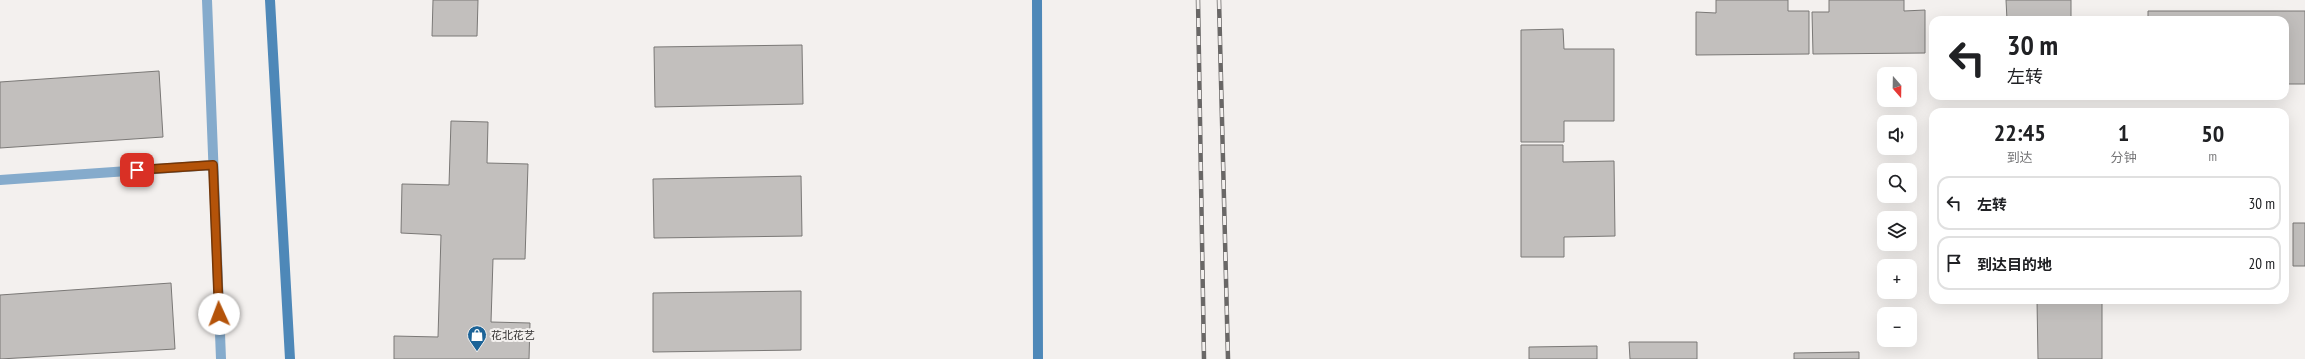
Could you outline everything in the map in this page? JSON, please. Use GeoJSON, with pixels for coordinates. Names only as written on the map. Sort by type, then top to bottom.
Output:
{"type":"FeatureCollection","features":[{"type":"Feature","properties":{"kind":"street"},"geometry":{"type":"LineString","coordinates":[[207,0],[221,359]]}},
{"type":"Feature","properties":{"kind":"street"},"geometry":{"type":"LineString","coordinates":[[270,0],[290,359]]}},
{"type":"Feature","properties":{"kind":"street"},"geometry":{"type":"LineString","coordinates":[[1037,0],[1038,359]]}},
{"type":"Feature","properties":{"kind":"street"},"geometry":{"type":"LineString","coordinates":[[0,180],[213,165]]}},
{"type":"Feature","properties":{"kind":"building"},"geometry":{"type":"Polygon","coordinates":[[[433,0],[478,0],[477,36],[432,36],[433,0]]]}},
{"type":"Feature","properties":{"kind":"building"},"geometry":{"type":"Polygon","coordinates":[[[1716,0],[1788,0],[1788,11],[1809,11],[1809,54],[1696,55],[1696,12],[1716,13],[1716,0]]]}},
{"type":"Feature","properties":{"kind":"building"},"geometry":{"type":"Polygon","coordinates":[[[1829,0],[1904,0],[1904,11],[1925,10],[1925,53],[1813,54],[1812,12],[1829,12],[1829,0]]]}},
{"type":"Feature","properties":{"kind":"building"},"geometry":{"type":"Polygon","coordinates":[[[2006,0],[2071,0],[2071,16],[2007,16],[2006,0]]]}},
{"type":"Feature","properties":{"kind":"building"},"geometry":{"type":"Polygon","coordinates":[[[2148,11],[2305,11],[2305,84],[2289,84],[2289,16],[2148,16],[2148,11]]]}},
{"type":"Feature","properties":{"kind":"building"},"geometry":{"type":"Polygon","coordinates":[[[1563,29],[1564,49],[1614,49],[1614,121],[1564,121],[1564,142],[1521,142],[1521,30],[1563,29]]]}},
{"type":"Feature","properties":{"kind":"building"},"geometry":{"type":"Polygon","coordinates":[[[802,45],[803,104],[655,107],[654,47],[802,45]]]}},
{"type":"Feature","properties":{"kind":"building"},"geometry":{"type":"Polygon","coordinates":[[[159,71],[163,137],[0,148],[0,82],[159,71]]]}},
{"type":"Feature","properties":{"kind":"building"},"geometry":{"type":"Polygon","coordinates":[[[451,121],[488,122],[487,163],[528,164],[525,259],[493,259],[491,322],[530,323],[529,359],[394,359],[394,336],[438,337],[441,235],[401,233],[402,184],[449,185],[451,121]]]}},
{"type":"Feature","properties":{"kind":"building"},"geometry":{"type":"Polygon","coordinates":[[[1521,145],[1563,145],[1563,162],[1614,161],[1615,236],[1564,237],[1564,257],[1521,257],[1521,145]]]}},
{"type":"Feature","properties":{"kind":"building"},"geometry":{"type":"Polygon","coordinates":[[[801,176],[802,236],[654,238],[653,179],[801,176]]]}},
{"type":"Feature","properties":{"kind":"building"},"geometry":{"type":"Polygon","coordinates":[[[2293,223],[2305,223],[2305,266],[2293,266],[2293,223]]]}},
{"type":"Feature","properties":{"kind":"building"},"geometry":{"type":"Polygon","coordinates":[[[171,283],[175,349],[0,359],[0,295],[171,283]]]}},
{"type":"Feature","properties":{"kind":"building"},"geometry":{"type":"Polygon","coordinates":[[[801,291],[801,350],[653,352],[653,293],[801,291]]]}},
{"type":"Feature","properties":{"kind":"building"},"geometry":{"type":"Polygon","coordinates":[[[2037,304],[2102,304],[2102,359],[2038,359],[2037,304]]]}},
{"type":"Feature","properties":{"kind":"building"},"geometry":{"type":"Polygon","coordinates":[[[1629,342],[1697,342],[1697,359],[1630,359],[1629,342]]]}},
{"type":"Feature","properties":{"kind":"building"},"geometry":{"type":"Polygon","coordinates":[[[1597,346],[1597,359],[1529,359],[1529,347],[1597,346]]]}},
{"type":"Feature","properties":{"kind":"building"},"geometry":{"type":"Polygon","coordinates":[[[1859,352],[1859,359],[1794,359],[1794,353],[1859,352]]]}},
{"type":"Feature","properties":{"kind":"railway"},"geometry":{"type":"LineString","coordinates":[[1198,0],[1204,359]]}},
{"type":"Feature","properties":{"kind":"railway"},"geometry":{"type":"LineString","coordinates":[[1219,0],[1228,359]]}},
{"type":"Feature","properties":{"kind":"place","name":"花北花艺"},"geometry":{"type":"Point","coordinates":[477,352]}},
{"type":"Feature","properties":{"kind":"route"},"geometry":{"type":"LineString","coordinates":[[137,170],[213,165],[219,314]]}}]}
